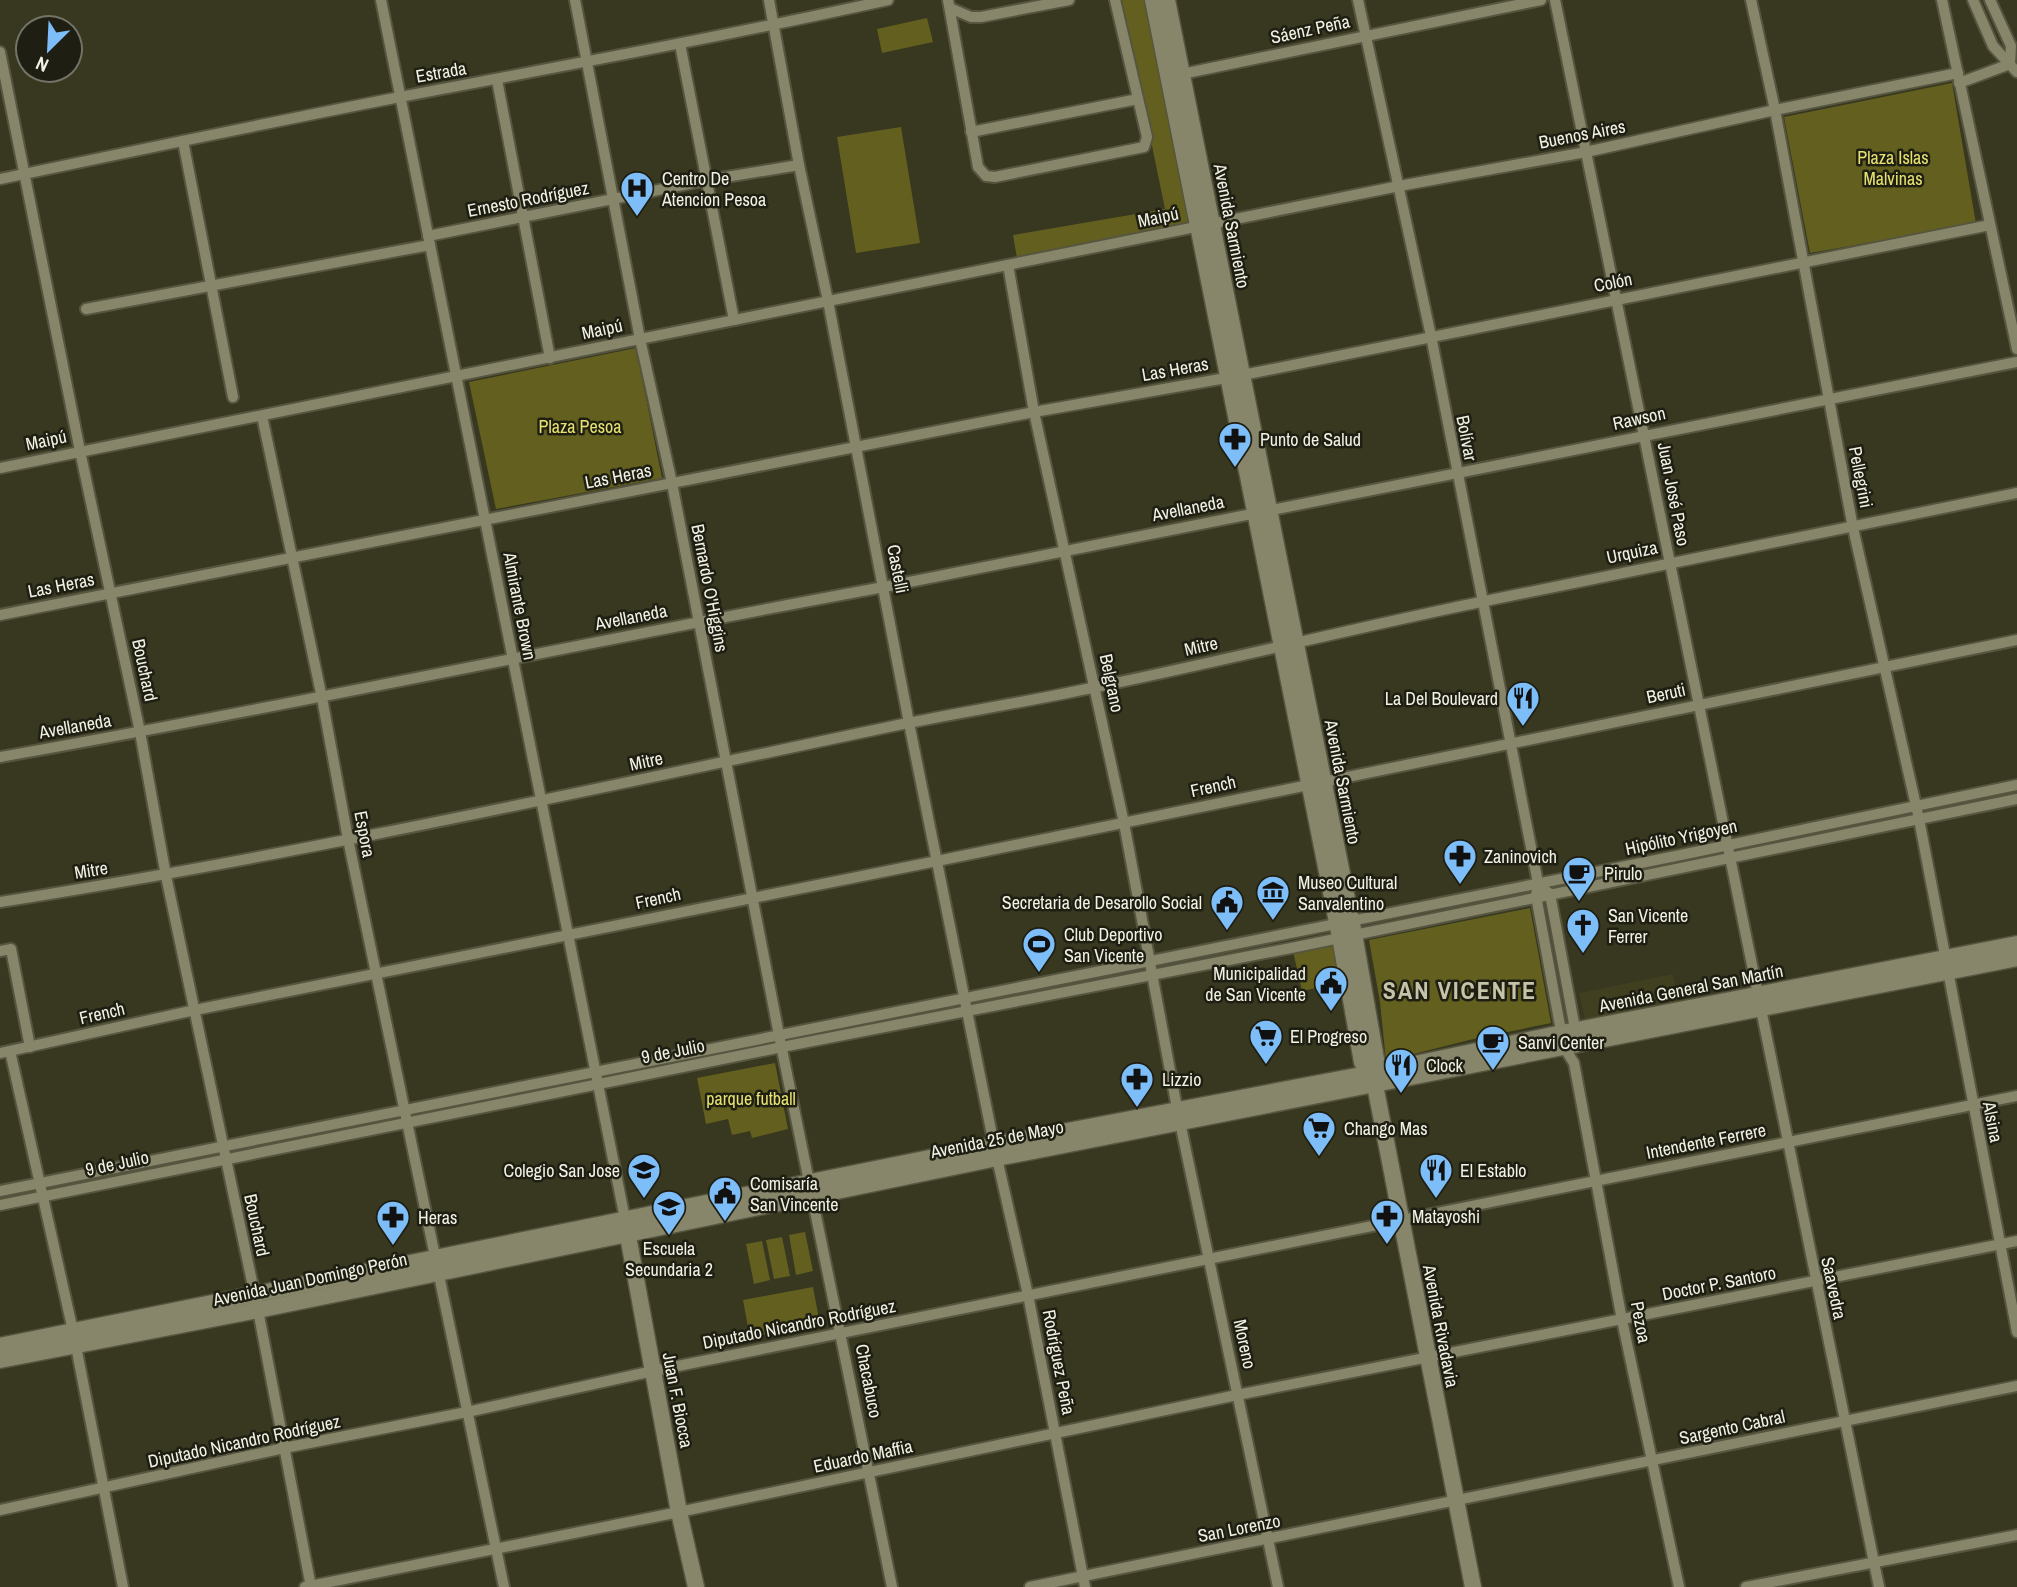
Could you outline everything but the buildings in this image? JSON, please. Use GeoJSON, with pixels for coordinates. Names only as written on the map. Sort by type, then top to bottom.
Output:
{"type":"FeatureCollection","features":[{"type":"Feature","properties":{"kind":"main road","name":"Avenida Sarmiento"},"geometry":{"type":"LineString","coordinates":[[1153,0],[1175,75],[1345,929],[1376,1059],[1373,1079]]}},
{"type":"Feature","properties":{"kind":"main road","name":"Avenida Sarmiento"},"geometry":{"type":"LineString","coordinates":[[1167,0],[1175,75]]}},
{"type":"Feature","properties":{"kind":"main road","name":"Avenida General San Martín"},"geometry":{"type":"LineString","coordinates":[[1946,965],[2017,944]]}},
{"type":"Feature","properties":{"kind":"main road","name":"Avenida General San Martín"},"geometry":{"type":"LineString","coordinates":[[1373,1079],[1946,965],[2017,958]]}},
{"type":"Feature","properties":{"kind":"main road","name":"Avenida 25 de Mayo"},"geometry":{"type":"LineString","coordinates":[[626,1226],[996,1151],[1373,1079]]}},
{"type":"Feature","properties":{"kind":"main road","name":"Avenida Rivadavia"},"geometry":{"type":"LineString","coordinates":[[1373,1079],[1473,1587]]}},
{"type":"Feature","properties":{"kind":"main road","name":"Avenida Juan Domingo Perón"},"geometry":{"type":"LineString","coordinates":[[0,1346],[75,1338],[626,1226]]}},
{"type":"Feature","properties":{"kind":"main road","name":"Juan F. Biocca"},"geometry":{"type":"LineString","coordinates":[[626,1226],[679,1512],[696,1587]]}},
{"type":"Feature","properties":{"kind":"main road","name":"Avenida Juan Domingo Perón"},"geometry":{"type":"LineString","coordinates":[[0,1360],[75,1338]]}},
{"type":"Feature","properties":{"kind":"street","name":"Almirante Brown"},"geometry":{"type":"LineString","coordinates":[[381,0],[626,1226]]}},
{"type":"Feature","properties":{"kind":"street","name":"Bernardo O'Higgins"},"geometry":{"type":"LineString","coordinates":[[575,0],[640,339],[672,483],[779,1035],[812,1189]]}},
{"type":"Feature","properties":{"kind":"street","name":"Castelli"},"geometry":{"type":"LineString","coordinates":[[769,0],[909,723],[996,1151]]}},
{"type":"Feature","properties":{"kind":"street","name":"Estrada"},"geometry":{"type":"LineString","coordinates":[[0,179],[400,97],[588,63],[888,0]]}},
{"type":"Feature","properties":{"kind":"street"},"geometry":{"type":"LineString","coordinates":[[949,4],[971,17],[981,17],[1069,0]]}},
{"type":"Feature","properties":{"kind":"street"},"geometry":{"type":"LineString","coordinates":[[949,4],[980,172],[995,177],[1144,147],[1147,137],[1115,0]]}},
{"type":"Feature","properties":{"kind":"street","name":"Bolívar"},"geometry":{"type":"LineString","coordinates":[[1359,0],[1431,336],[1538,883],[1536,896],[1574,1063]]}},
{"type":"Feature","properties":{"kind":"street","name":"Sáenz Peña"},"geometry":{"type":"LineString","coordinates":[[1175,75],[1541,0]]}},
{"type":"Feature","properties":{"kind":"street","name":"Juan José Paso"},"geometry":{"type":"LineString","coordinates":[[1555,0],[1759,1001]]}},
{"type":"Feature","properties":{"kind":"street","name":"Pellegrini"},"geometry":{"type":"LineString","coordinates":[[1751,0],[1775,110],[1853,528],[1919,819],[1946,965]]}},
{"type":"Feature","properties":{"kind":"street"},"geometry":{"type":"LineString","coordinates":[[1942,0],[2017,349]]}},
{"type":"Feature","properties":{"kind":"street"},"geometry":{"type":"LineString","coordinates":[[1973,0],[1993,46],[2013,68]]}},
{"type":"Feature","properties":{"kind":"street"},"geometry":{"type":"LineString","coordinates":[[1990,0],[2011,46],[2013,68]]}},
{"type":"Feature","properties":{"kind":"street"},"geometry":{"type":"LineString","coordinates":[[680,44],[734,320]]}},
{"type":"Feature","properties":{"kind":"street","name":"Bouchard"},"geometry":{"type":"LineString","coordinates":[[0,52],[140,733],[166,876],[256,1303],[309,1587]]}},
{"type":"Feature","properties":{"kind":"street","name":"Buenos Aires"},"geometry":{"type":"LineString","coordinates":[[1205,225],[1586,152],[1775,110],[2013,68]]}},
{"type":"Feature","properties":{"kind":"street"},"geometry":{"type":"LineString","coordinates":[[497,80],[550,358]]}},
{"type":"Feature","properties":{"kind":"street"},"geometry":{"type":"LineString","coordinates":[[971,132],[1138,99]]}},
{"type":"Feature","properties":{"kind":"street"},"geometry":{"type":"LineString","coordinates":[[183,141],[233,397]]}},
{"type":"Feature","properties":{"kind":"street","name":"Ernesto Rodríguez"},"geometry":{"type":"LineString","coordinates":[[86,309],[429,241],[708,180],[799,165]]}},
{"type":"Feature","properties":{"kind":"street","name":"Maipú"},"geometry":{"type":"LineString","coordinates":[[0,468],[1205,225]]}},
{"type":"Feature","properties":{"kind":"street","name":"Colón"},"geometry":{"type":"LineString","coordinates":[[1236,376],[1990,225]]}},
{"type":"Feature","properties":{"kind":"street","name":"Belgrano"},"geometry":{"type":"LineString","coordinates":[[1008,265],[1034,412],[1124,823],[1179,1116]]}},
{"type":"Feature","properties":{"kind":"street","name":"Rawson"},"geometry":{"type":"LineString","coordinates":[[1262,512],[2017,362]]}},
{"type":"Feature","properties":{"kind":"street","name":"Las Heras"},"geometry":{"type":"LineString","coordinates":[[0,615],[1034,412],[1236,376]]}},
{"type":"Feature","properties":{"kind":"street","name":"Espora"},"geometry":{"type":"LineString","coordinates":[[262,416],[504,1587]]}},
{"type":"Feature","properties":{"kind":"street","name":"Urquiza"},"geometry":{"type":"LineString","coordinates":[[1289,644],[1670,562],[1853,528],[2017,493]]}},
{"type":"Feature","properties":{"kind":"street","name":"Avellaneda"},"geometry":{"type":"LineString","coordinates":[[0,757],[322,698],[698,621],[1262,512]]}},
{"type":"Feature","properties":{"kind":"street","name":"Beruti"},"geometry":{"type":"LineString","coordinates":[[1316,783],[2017,640]]}},
{"type":"Feature","properties":{"kind":"street","name":"Mitre"},"geometry":{"type":"LineString","coordinates":[[0,902],[166,876],[1095,687],[1289,644]]}},
{"type":"Feature","properties":{"kind":"street","name":"French"},"geometry":{"type":"LineString","coordinates":[[5,1052],[195,1010],[1316,783]]}},
{"type":"Feature","properties":{"kind":"street","name":"Hipólito Yrigoyen"},"geometry":{"type":"LineString","coordinates":[[1345,929],[1538,883],[2017,785]]}},
{"type":"Feature","properties":{"kind":"street","name":"Hipólito Yrigoyen"},"geometry":{"type":"LineString","coordinates":[[1345,929],[1550,894],[2017,799]]}},
{"type":"Feature","properties":{"kind":"street"},"geometry":{"type":"LineString","coordinates":[[1538,883],[1550,894]]}},
{"type":"Feature","properties":{"kind":"street","name":"Bolívar"},"geometry":{"type":"LineString","coordinates":[[1550,894],[1569,1038]]}},
{"type":"Feature","properties":{"kind":"street","name":"9 de Julio"},"geometry":{"type":"LineString","coordinates":[[0,1205],[224,1153],[406,1116],[782,1047],[1151,962],[1345,929]]}},
{"type":"Feature","properties":{"kind":"street","name":"9 de Julio"},"geometry":{"type":"LineString","coordinates":[[596,1079],[779,1035],[1154,974],[1345,929]]}},
{"type":"Feature","properties":{"kind":"street"},"geometry":{"type":"LineString","coordinates":[[0,951],[11,949],[30,1047]]}},
{"type":"Feature","properties":{"kind":"street","name":"Alsina"},"geometry":{"type":"LineString","coordinates":[[1946,965],[2017,1332]]}},
{"type":"Feature","properties":{"kind":"street","name":"Saavedra"},"geometry":{"type":"LineString","coordinates":[[1759,1001],[1879,1587]]}},
{"type":"Feature","properties":{"kind":"street"},"geometry":{"type":"LineString","coordinates":[[5,1052],[75,1338],[123,1587]]}},
{"type":"Feature","properties":{"kind":"street","name":"Pezoa"},"geometry":{"type":"LineString","coordinates":[[1574,1063],[1622,1320],[1679,1587]]}},
{"type":"Feature","properties":{"kind":"street","name":"Intendente Ferrere"},"geometry":{"type":"LineString","coordinates":[[1401,1219],[2017,1096]]}},
{"type":"Feature","properties":{"kind":"street","name":"Moreno"},"geometry":{"type":"LineString","coordinates":[[1179,1116],[1278,1587]]}},
{"type":"Feature","properties":{"kind":"street","name":"Rodríguez Peña"},"geometry":{"type":"LineString","coordinates":[[996,1151],[1028,1295],[1084,1582]]}},
{"type":"Feature","properties":{"kind":"street","name":"9 de Julio"},"geometry":{"type":"LineString","coordinates":[[0,1191],[224,1153]]}},
{"type":"Feature","properties":{"kind":"street","name":"Chacabuco"},"geometry":{"type":"LineString","coordinates":[[812,1189],[892,1587]]}},
{"type":"Feature","properties":{"kind":"street","name":"Diputado Nicandro Rodríguez"},"geometry":{"type":"LineString","coordinates":[[0,1510],[653,1370],[1401,1219]]}},
{"type":"Feature","properties":{"kind":"street","name":"Doctor P. Santoro"},"geometry":{"type":"LineString","coordinates":[[1427,1358],[2017,1241]]}},
{"type":"Feature","properties":{"kind":"street","name":"Eduardo Maffia"},"geometry":{"type":"LineString","coordinates":[[309,1587],[1427,1358]]}},
{"type":"Feature","properties":{"kind":"street","name":"Sargento Cabral"},"geometry":{"type":"LineString","coordinates":[[1455,1500],[2017,1386]]}},
{"type":"Feature","properties":{"kind":"street","name":"San Lorenzo"},"geometry":{"type":"LineString","coordinates":[[1030,1587],[1084,1582],[1455,1500]]}},
{"type":"Feature","properties":{"kind":"street"},"geometry":{"type":"LineString","coordinates":[[1746,1587],[2017,1535]]}},
{"type":"Feature","properties":{"kind":"shaded area"},"geometry":{"type":"Polygon","coordinates":[[[1673,974],[1679,1004],[1592,1025],[1585,1020],[1579,993],[1673,974]]]}},
{"type":"Feature","properties":{"kind":"green space"},"geometry":{"type":"Polygon","coordinates":[[[1122,0],[1149,0],[1194,224],[1017,258],[1013,235],[1165,209],[1122,0]]]}},
{"type":"Feature","properties":{"kind":"green space"},"geometry":{"type":"Polygon","coordinates":[[[927,18],[933,42],[882,53],[877,29],[927,18]]]}},
{"type":"Feature","properties":{"kind":"green space","name":"Plaza Islas Malvinas"},"geometry":{"type":"Polygon","coordinates":[[[1952,83],[1976,224],[1810,253],[1784,117],[1952,83]]]}},
{"type":"Feature","properties":{"kind":"green space"},"geometry":{"type":"Polygon","coordinates":[[[901,127],[920,243],[856,253],[837,137],[901,127]]]}},
{"type":"Feature","properties":{"kind":"green space","name":"Plaza Pesoa"},"geometry":{"type":"Polygon","coordinates":[[[636,348],[662,478],[496,509],[469,382],[636,348]]]}},
{"type":"Feature","properties":{"kind":"green space"},"geometry":{"type":"Polygon","coordinates":[[[1530,908],[1551,1023],[1386,1061],[1380,1002],[1369,940],[1530,908]]]}},
{"type":"Feature","properties":{"kind":"green space"},"geometry":{"type":"Polygon","coordinates":[[[1335,942],[1344,982],[1302,991],[1293,951],[1335,942]]]}},
{"type":"Feature","properties":{"kind":"green space","name":"parque futball"},"geometry":{"type":"Polygon","coordinates":[[[775,1063],[788,1129],[752,1138],[750,1131],[732,1135],[728,1119],[706,1124],[697,1078],[775,1063]]]}},
{"type":"Feature","properties":{"kind":"green space"},"geometry":{"type":"Polygon","coordinates":[[[805,1232],[813,1271],[796,1275],[789,1235],[805,1232]]]}},
{"type":"Feature","properties":{"kind":"green space"},"geometry":{"type":"Polygon","coordinates":[[[782,1237],[790,1276],[774,1279],[766,1240],[782,1237]]]}},
{"type":"Feature","properties":{"kind":"green space"},"geometry":{"type":"Polygon","coordinates":[[[762,1241],[770,1280],[754,1284],[746,1244],[762,1241]]]}},
{"type":"Feature","properties":{"kind":"green space"},"geometry":{"type":"Polygon","coordinates":[[[813,1287],[820,1324],[750,1338],[743,1300],[813,1287]]]}},
{"type":"Feature","properties":{"kind":"place","name":"Centro De Atencion Pesoa"},"geometry":{"type":"Point","coordinates":[637,218]}},
{"type":"Feature","properties":{"kind":"place","name":"Punto de Salud"},"geometry":{"type":"Point","coordinates":[1235,469]}},
{"type":"Feature","properties":{"kind":"place","name":"La Del Boulevard"},"geometry":{"type":"Point","coordinates":[1523,728]}},
{"type":"Feature","properties":{"kind":"place","name":"Zaninovich"},"geometry":{"type":"Point","coordinates":[1460,886]}},
{"type":"Feature","properties":{"kind":"place","name":"Pirulo"},"geometry":{"type":"Point","coordinates":[1579,903]}},
{"type":"Feature","properties":{"kind":"place","name":"Museo Cultural Sanvalentino"},"geometry":{"type":"Point","coordinates":[1273,922]}},
{"type":"Feature","properties":{"kind":"place","name":"Secretaria de Desarollo Social"},"geometry":{"type":"Point","coordinates":[1227,932]}},
{"type":"Feature","properties":{"kind":"place","name":"San Vicente Ferrer"},"geometry":{"type":"Point","coordinates":[1583,955]}},
{"type":"Feature","properties":{"kind":"place","name":"Club Deportivo San Vicente"},"geometry":{"type":"Point","coordinates":[1039,974]}},
{"type":"Feature","properties":{"kind":"place","name":"Municipalidad de San Vicente"},"geometry":{"type":"Point","coordinates":[1331,1013]}},
{"type":"Feature","properties":{"kind":"place","name":"El Progreso"},"geometry":{"type":"Point","coordinates":[1266,1066]}},
{"type":"Feature","properties":{"kind":"place","name":"Sanvi Center"},"geometry":{"type":"Point","coordinates":[1493,1072]}},
{"type":"Feature","properties":{"kind":"place","name":"Clock"},"geometry":{"type":"Point","coordinates":[1401,1095]}},
{"type":"Feature","properties":{"kind":"place","name":"Lizzio"},"geometry":{"type":"Point","coordinates":[1137,1109]}},
{"type":"Feature","properties":{"kind":"place","name":"Chango Mas"},"geometry":{"type":"Point","coordinates":[1319,1158]}},
{"type":"Feature","properties":{"kind":"place","name":"Colegio San Jose"},"geometry":{"type":"Point","coordinates":[644,1200]}},
{"type":"Feature","properties":{"kind":"place","name":"El Establo"},"geometry":{"type":"Point","coordinates":[1436,1200]}},
{"type":"Feature","properties":{"kind":"place","name":"Comisaría San Vincente"},"geometry":{"type":"Point","coordinates":[725,1223]}},
{"type":"Feature","properties":{"kind":"place","name":"Escuela Secundaria 2"},"geometry":{"type":"Point","coordinates":[669,1237]}},
{"type":"Feature","properties":{"kind":"place","name":"Matayoshi"},"geometry":{"type":"Point","coordinates":[1387,1246]}},
{"type":"Feature","properties":{"kind":"place","name":"Heras"},"geometry":{"type":"Point","coordinates":[393,1247]}},
{"type":"Feature","properties":{"kind":"district","name":"SAN VICENTE"},"geometry":{"type":"Point","coordinates":[1460,990]}}]}
